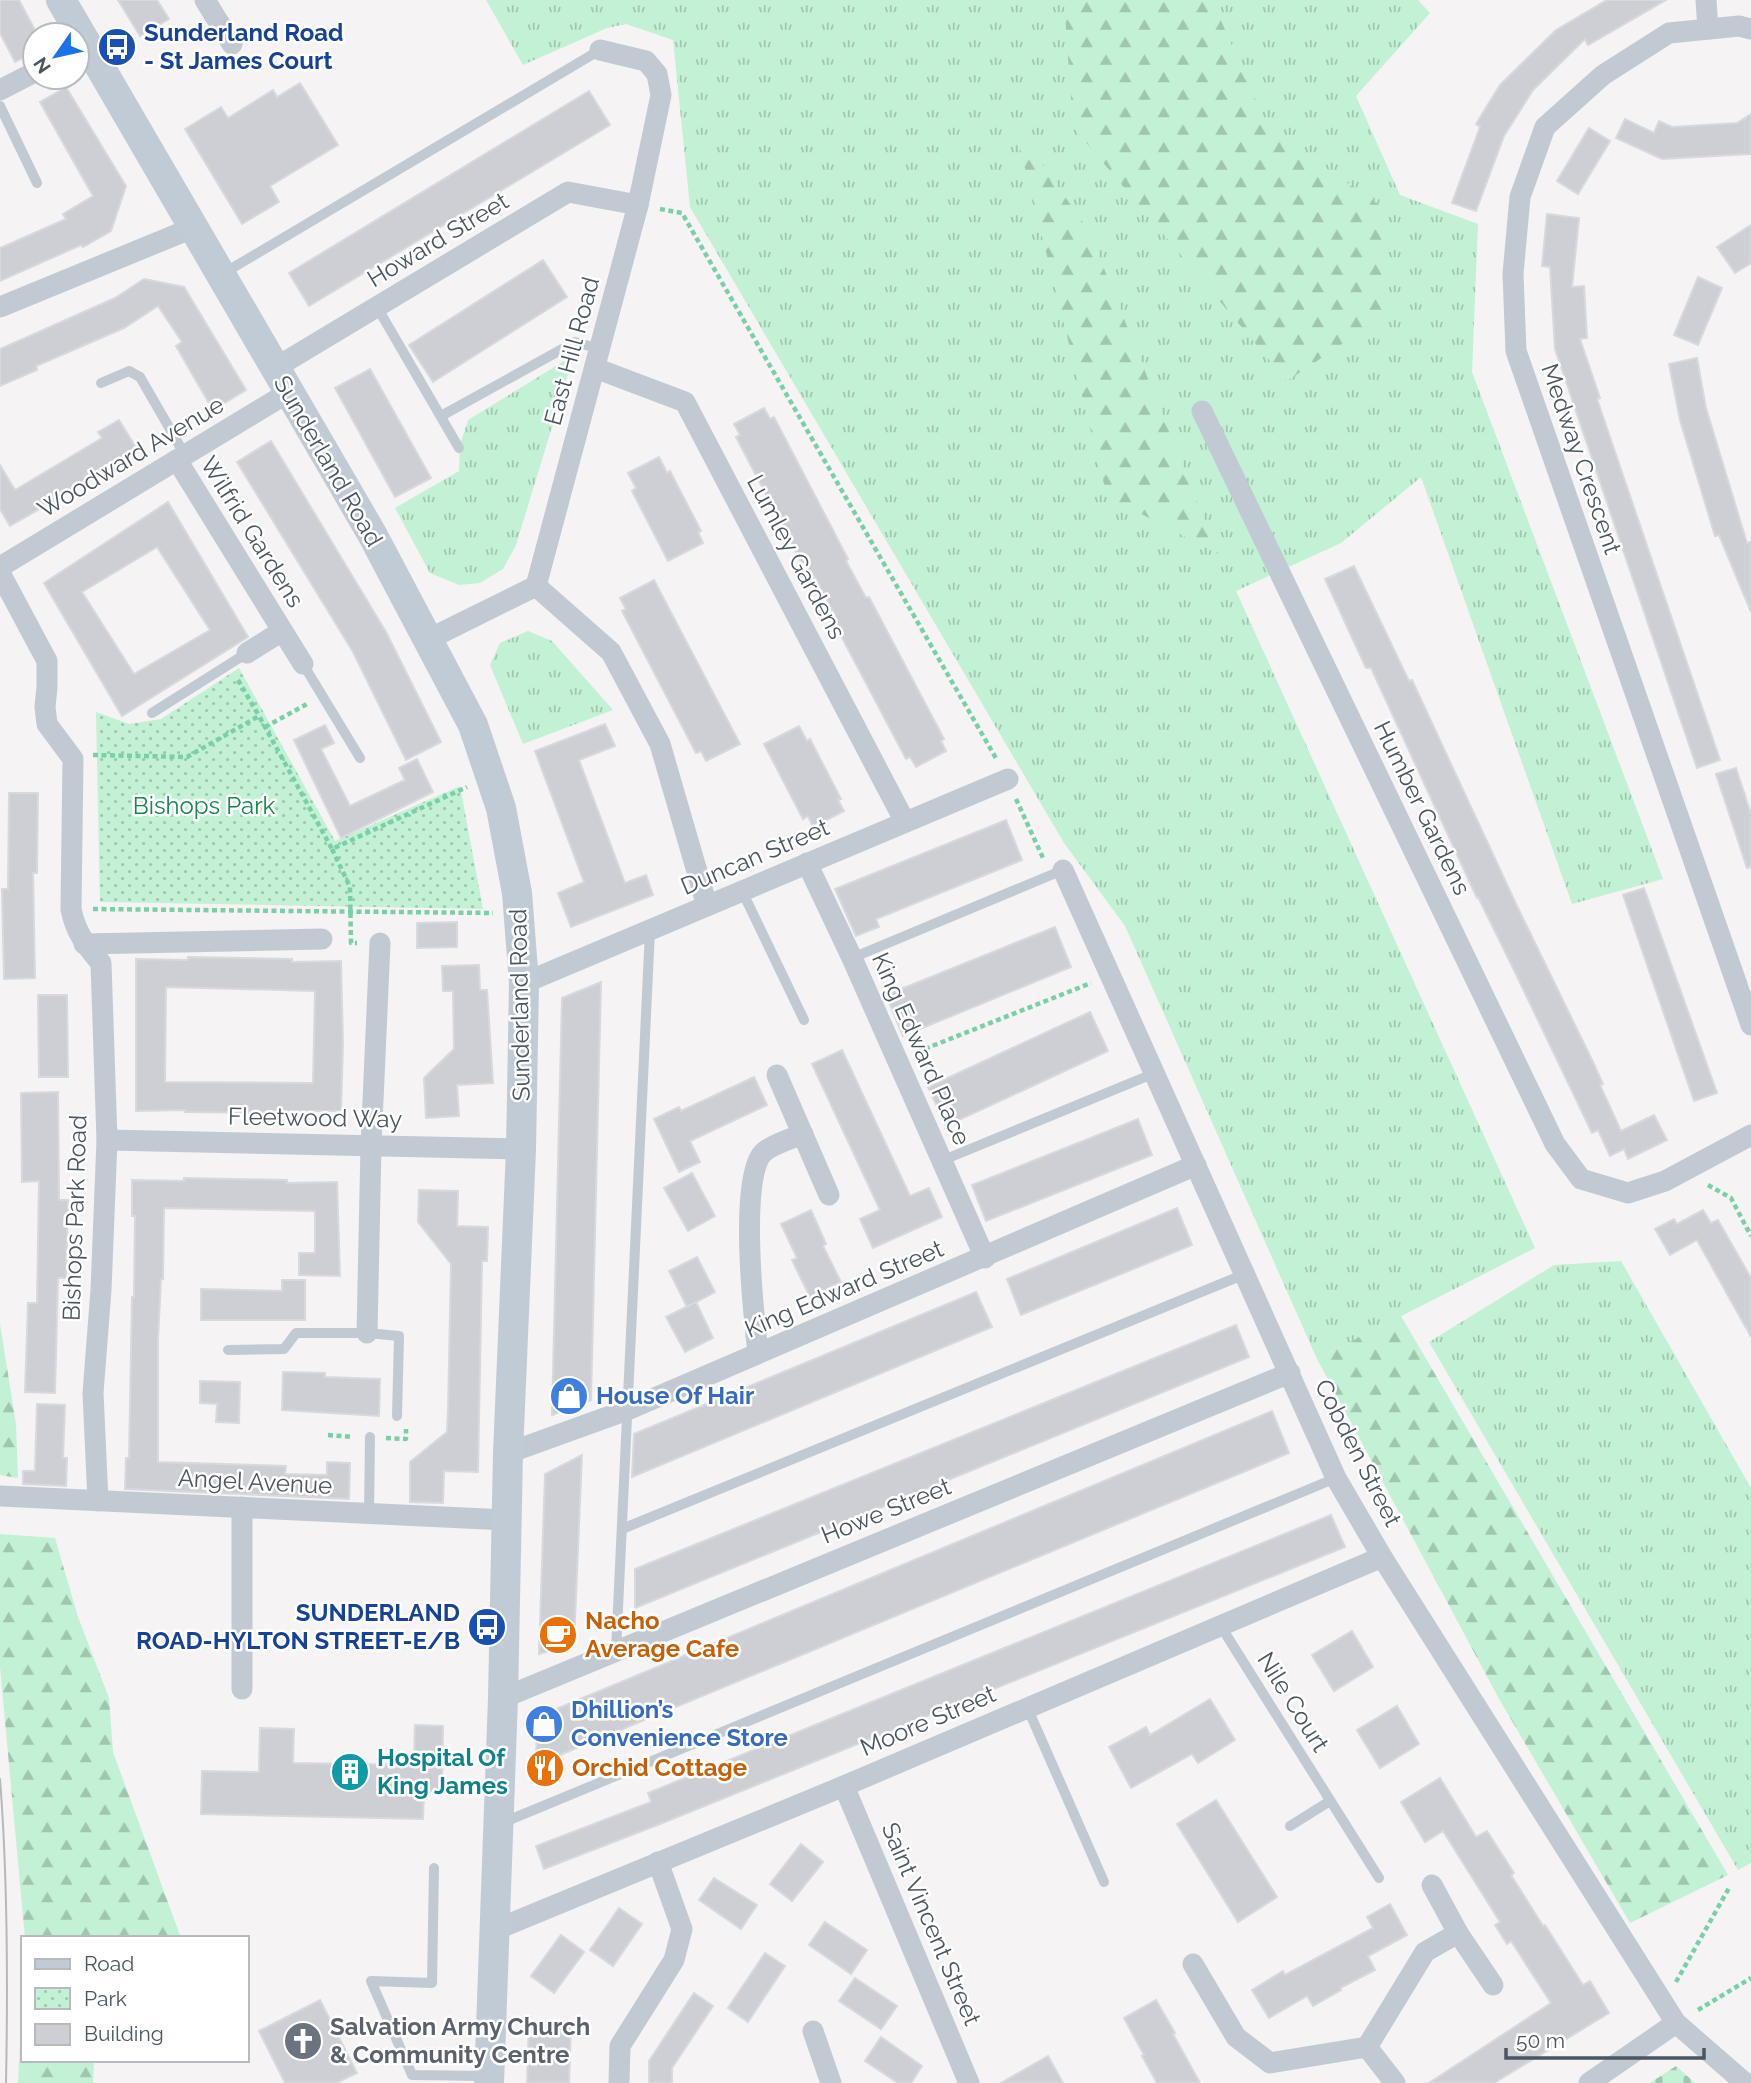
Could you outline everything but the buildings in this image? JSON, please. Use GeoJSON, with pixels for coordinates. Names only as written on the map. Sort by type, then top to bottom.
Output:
{"type":"FeatureCollection","features":[{"type":"Feature","properties":{"kind":"main road","name":"Sunderland Road"},"geometry":{"type":"LineString","coordinates":[[61,0],[70,21]]}},
{"type":"Feature","properties":{"kind":"main road","name":"Sunderland Road"},"geometry":{"type":"LineString","coordinates":[[91,62],[195,228],[372,534],[429,639],[473,725],[500,808],[517,893],[524,983],[521,1149],[489,2080]]}},
{"type":"Feature","properties":{"kind":"street"},"geometry":{"type":"LineString","coordinates":[[205,0],[232,44]]}},
{"type":"Feature","properties":{"kind":"street"},"geometry":{"type":"LineString","coordinates":[[1706,0],[1708,29]]}},
{"type":"Feature","properties":{"kind":"street","name":"Medway Crescent"},"geometry":{"type":"LineString","coordinates":[[1751,29],[1740,26],[1669,33],[1602,75],[1545,127],[1520,197],[1513,274],[1516,351],[1751,1025]]}},
{"type":"Feature","properties":{"kind":"street","name":"East Hill Road"},"geometry":{"type":"LineString","coordinates":[[536,586],[638,205],[661,95],[657,74],[646,61],[600,50]]}},
{"type":"Feature","properties":{"kind":"street"},"geometry":{"type":"LineString","coordinates":[[0,90],[21,79]]}},
{"type":"Feature","properties":{"kind":"street","name":"Howard Street"},"geometry":{"type":"LineString","coordinates":[[282,380],[377,307],[568,192],[638,205]]}},
{"type":"Feature","properties":{"kind":"street"},"geometry":{"type":"LineString","coordinates":[[0,307],[195,228]]}},
{"type":"Feature","properties":{"kind":"street","name":"Lumley Gardens"},"geometry":{"type":"LineString","coordinates":[[597,359],[685,402],[905,822]]}},
{"type":"Feature","properties":{"kind":"street","name":"Woodward Avenue"},"geometry":{"type":"LineString","coordinates":[[0,567],[181,457],[282,380]]}},
{"type":"Feature","properties":{"kind":"street","name":"Humber Gardens"},"geometry":{"type":"LineString","coordinates":[[1202,411],[1555,1144],[1581,1179],[1628,1193],[1665,1181],[1684,1171]]}},
{"type":"Feature","properties":{"kind":"street","name":"Wilfrid Gardens"},"geometry":{"type":"LineString","coordinates":[[181,457],[303,664]]}},
{"type":"Feature","properties":{"kind":"street"},"geometry":{"type":"LineString","coordinates":[[0,573],[47,661],[47,724],[73,759]]}},
{"type":"Feature","properties":{"kind":"street"},"geometry":{"type":"LineString","coordinates":[[429,639],[536,586],[611,652],[660,744],[706,906]]}},
{"type":"Feature","properties":{"kind":"street","name":"Wilfrid Gardens"},"geometry":{"type":"LineString","coordinates":[[247,653],[282,631]]}},
{"type":"Feature","properties":{"kind":"street","name":"Bishops Park Road"},"geometry":{"type":"LineString","coordinates":[[73,759],[71,908],[74,924],[84,944],[100,963],[107,1140],[101,1290],[93,1393],[98,1501]]}},
{"type":"Feature","properties":{"kind":"street","name":"Duncan Street"},"geometry":{"type":"LineString","coordinates":[[524,983],[1007,779]]}},
{"type":"Feature","properties":{"kind":"street","name":"King Edward Place"},"geometry":{"type":"LineString","coordinates":[[807,863],[985,1258]]}},
{"type":"Feature","properties":{"kind":"street","name":"Cobden Street"},"geometry":{"type":"LineString","coordinates":[[1056,872],[1111,975],[1336,1478],[1382,1557],[1676,2023],[1745,2083]]}},
{"type":"Feature","properties":{"kind":"street"},"geometry":{"type":"LineString","coordinates":[[84,944],[322,939]]}},
{"type":"Feature","properties":{"kind":"street"},"geometry":{"type":"LineString","coordinates":[[367,1333],[371,1146],[380,943]]}},
{"type":"Feature","properties":{"kind":"street"},"geometry":{"type":"LineString","coordinates":[[777,1075],[829,1195]]}},
{"type":"Feature","properties":{"kind":"street"},"geometry":{"type":"LineString","coordinates":[[758,1353],[751,1293],[752,1172],[763,1153],[803,1134]]}},
{"type":"Feature","properties":{"kind":"street","name":"Fleetwood Way"},"geometry":{"type":"LineString","coordinates":[[107,1140],[521,1149]]}},
{"type":"Feature","properties":{"kind":"street"},"geometry":{"type":"LineString","coordinates":[[1684,1171],[1749,1141]]}},
{"type":"Feature","properties":{"kind":"street","name":"King Edward Street"},"geometry":{"type":"LineString","coordinates":[[509,1453],[627,1410],[985,1258],[1196,1164]]}},
{"type":"Feature","properties":{"kind":"street","name":"Howe Street"},"geometry":{"type":"LineString","coordinates":[[503,1698],[1290,1373]]}},
{"type":"Feature","properties":{"kind":"street","name":"Angel Avenue"},"geometry":{"type":"LineString","coordinates":[[0,1496],[507,1520]]}},
{"type":"Feature","properties":{"kind":"street"},"geometry":{"type":"LineString","coordinates":[[242,1507],[242,1689]]}},
{"type":"Feature","properties":{"kind":"street","name":"Moore Street"},"geometry":{"type":"LineString","coordinates":[[495,1930],[844,1786],[1382,1557]]}},
{"type":"Feature","properties":{"kind":"street","name":"Saint Vincent Street"},"geometry":{"type":"LineString","coordinates":[[844,1786],[969,2083]]}},
{"type":"Feature","properties":{"kind":"street"},"geometry":{"type":"LineString","coordinates":[[619,2083],[620,2046],[674,1960],[682,1929],[658,1862]]}},
{"type":"Feature","properties":{"kind":"street"},"geometry":{"type":"LineString","coordinates":[[1432,1885],[1458,1933],[1493,1985]]}},
{"type":"Feature","properties":{"kind":"street"},"geometry":{"type":"LineString","coordinates":[[1194,1964],[1236,2037],[1270,2063],[1367,2047],[1425,1952],[1458,1933]]}},
{"type":"Feature","properties":{"kind":"street"},"geometry":{"type":"LineString","coordinates":[[1589,2083],[1676,2023]]}},
{"type":"Feature","properties":{"kind":"street"},"geometry":{"type":"LineString","coordinates":[[813,2031],[831,2083]]}},
{"type":"Feature","properties":{"kind":"street"},"geometry":{"type":"LineString","coordinates":[[1367,2047],[1395,2083]]}},
{"type":"Feature","properties":{"kind":"lane"},"geometry":{"type":"LineString","coordinates":[[221,275],[600,50]]}},
{"type":"Feature","properties":{"kind":"lane"},"geometry":{"type":"LineString","coordinates":[[0,106],[37,183]]}},
{"type":"Feature","properties":{"kind":"lane"},"geometry":{"type":"LineString","coordinates":[[377,307],[459,448]]}},
{"type":"Feature","properties":{"kind":"lane"},"geometry":{"type":"LineString","coordinates":[[441,416],[575,341],[597,359]]}},
{"type":"Feature","properties":{"kind":"lane"},"geometry":{"type":"LineString","coordinates":[[101,383],[129,371],[140,377],[181,457]]}},
{"type":"Feature","properties":{"kind":"lane"},"geometry":{"type":"LineString","coordinates":[[152,713],[247,653]]}},
{"type":"Feature","properties":{"kind":"lane"},"geometry":{"type":"LineString","coordinates":[[303,664],[360,758]]}},
{"type":"Feature","properties":{"kind":"lane"},"geometry":{"type":"LineString","coordinates":[[852,958],[1056,872]]}},
{"type":"Feature","properties":{"kind":"lane"},"geometry":{"type":"LineString","coordinates":[[742,891],[804,1020]]}},
{"type":"Feature","properties":{"kind":"lane"},"geometry":{"type":"LineString","coordinates":[[616,1651],[650,930]]}},
{"type":"Feature","properties":{"kind":"lane"},"geometry":{"type":"LineString","coordinates":[[941,1161],[1155,1073]]}},
{"type":"Feature","properties":{"kind":"lane"},"geometry":{"type":"LineString","coordinates":[[622,1529],[1245,1274]]}},
{"type":"Feature","properties":{"kind":"lane"},"geometry":{"type":"LineString","coordinates":[[228,1350],[284,1349],[296,1333],[399,1336],[397,1416]]}},
{"type":"Feature","properties":{"kind":"lane"},"geometry":{"type":"LineString","coordinates":[[369,1513],[370,1437]]}},
{"type":"Feature","properties":{"kind":"lane"},"geometry":{"type":"LineString","coordinates":[[499,1824],[1336,1478]]}},
{"type":"Feature","properties":{"kind":"lane","name":"Nile Court"},"geometry":{"type":"LineString","coordinates":[[1220,1625],[1379,1878]]}},
{"type":"Feature","properties":{"kind":"lane"},"geometry":{"type":"LineString","coordinates":[[1027,1707],[1104,1882]]}},
{"type":"Feature","properties":{"kind":"lane"},"geometry":{"type":"LineString","coordinates":[[1290,1826],[1330,1801]]}},
{"type":"Feature","properties":{"kind":"lane"},"geometry":{"type":"LineString","coordinates":[[434,1868],[432,1983],[371,1981],[412,2075],[489,2080]]}},
{"type":"Feature","properties":{"kind":"path"},"geometry":{"type":"LineString","coordinates":[[638,205],[682,213],[1007,779],[1056,872]]}},
{"type":"Feature","properties":{"kind":"path"},"geometry":{"type":"LineString","coordinates":[[229,664],[332,849],[350,887],[351,943],[380,943]]}},
{"type":"Feature","properties":{"kind":"path"},"geometry":{"type":"LineString","coordinates":[[265,727],[322,695]]}},
{"type":"Feature","properties":{"kind":"path"},"geometry":{"type":"LineString","coordinates":[[73,759],[100,754],[187,757],[259,716]]}},
{"type":"Feature","properties":{"kind":"path"},"geometry":{"type":"LineString","coordinates":[[332,849],[454,792]]}},
{"type":"Feature","properties":{"kind":"path"},"geometry":{"type":"LineString","coordinates":[[71,908],[485,913]]}},
{"type":"Feature","properties":{"kind":"path"},"geometry":{"type":"LineString","coordinates":[[897,1060],[1111,975]]}},
{"type":"Feature","properties":{"kind":"path"},"geometry":{"type":"LineString","coordinates":[[1684,1171],[1731,1198],[1751,1236]]}},
{"type":"Feature","properties":{"kind":"path"},"geometry":{"type":"LineString","coordinates":[[1664,2003],[1729,1888]]}},
{"type":"Feature","properties":{"kind":"path"},"geometry":{"type":"LineString","coordinates":[[1676,2023],[1751,1978]]}},
{"type":"Feature","properties":{"kind":"green space"},"geometry":{"type":"Polygon","coordinates":[[[486,0],[1418,0],[1430,13],[1356,96],[1400,195],[1478,224],[1472,372],[1663,879],[1572,904],[1421,477],[1341,543],[1236,591],[1535,1248],[1317,1359],[1125,926],[1064,843],[690,207],[673,40],[626,24],[607,28],[523,65],[486,0]]]}},
{"type":"Feature","properties":{"kind":"green space"},"geometry":{"type":"Polygon","coordinates":[[[1064,0],[1212,0],[1268,128],[1385,209],[1387,314],[1287,381],[1073,127],[1064,0]]]}},
{"type":"Feature","properties":{"kind":"green space"},"geometry":{"type":"Polygon","coordinates":[[[1014,124],[1089,231],[1218,554],[1107,496],[1014,124]]]}},
{"type":"Feature","properties":{"kind":"green space"},"geometry":{"type":"Polygon","coordinates":[[[574,355],[516,545],[503,569],[480,583],[459,585],[430,573],[395,508],[459,471],[460,445],[468,420],[574,355]]]}},
{"type":"Feature","properties":{"kind":"green space"},"geometry":{"type":"Polygon","coordinates":[[[528,631],[552,641],[613,710],[523,744],[490,665],[500,643],[528,631]]]}},
{"type":"Feature","properties":{"kind":"green space","name":"Bishops Park"},"geometry":{"type":"Polygon","coordinates":[[[239,668],[335,841],[460,786],[483,909],[100,902],[96,712],[129,724],[161,719],[239,668]]]}},
{"type":"Feature","properties":{"kind":"green space"},"geometry":{"type":"Polygon","coordinates":[[[1621,1261],[1751,1488],[1751,1863],[1738,1870],[1429,1342],[1554,1265],[1621,1261]]]}},
{"type":"Feature","properties":{"kind":"green space"},"geometry":{"type":"Polygon","coordinates":[[[1401,1316],[1728,1875],[1630,1923],[1498,1697],[1317,1359],[1401,1316]]]}},
{"type":"Feature","properties":{"kind":"green space"},"geometry":{"type":"Polygon","coordinates":[[[0,1324],[16,1424],[18,1478],[0,1475],[0,1324]]]}},
{"type":"Feature","properties":{"kind":"green space"},"geometry":{"type":"Polygon","coordinates":[[[0,1534],[55,1538],[78,1617],[109,1698],[113,1752],[180,1936],[25,1936],[0,1667],[0,1534]]]}},
{"type":"Feature","properties":{"kind":"green space"},"geometry":{"type":"Polygon","coordinates":[[[21,2019],[21,2062],[94,2062],[93,2083],[18,2083],[21,2019]]]}},
{"type":"Feature","properties":{"kind":"green space"},"geometry":{"type":"Polygon","coordinates":[[[1676,2066],[1695,2083],[1650,2083],[1676,2066]]]}},
{"type":"Feature","properties":{"kind":"tram line"},"geometry":{"type":"LineString","coordinates":[[0,1779],[7,1931],[6,2083]]}},
{"type":"Feature","properties":{"kind":"place","name":"Sunderland Road - St James Court"},"geometry":{"type":"Point","coordinates":[117,47]}},
{"type":"Feature","properties":{"kind":"place","name":"House Of Hair"},"geometry":{"type":"Point","coordinates":[569,1396]}},
{"type":"Feature","properties":{"kind":"place","name":"SUNDERLAND ROAD-HYLTON STREET-E/B"},"geometry":{"type":"Point","coordinates":[487,1627]}},
{"type":"Feature","properties":{"kind":"place","name":"Nacho Average Cafe"},"geometry":{"type":"Point","coordinates":[558,1635]}},
{"type":"Feature","properties":{"kind":"place","name":"Dhillion’s Convenience Store"},"geometry":{"type":"Point","coordinates":[544,1724]}},
{"type":"Feature","properties":{"kind":"place","name":"Orchid Cottage"},"geometry":{"type":"Point","coordinates":[545,1768]}},
{"type":"Feature","properties":{"kind":"place","name":"Hospital Of King James"},"geometry":{"type":"Point","coordinates":[350,1772]}},
{"type":"Feature","properties":{"kind":"place","name":"Salvation Army Church & Community Centre"},"geometry":{"type":"Point","coordinates":[303,2041]}}]}
